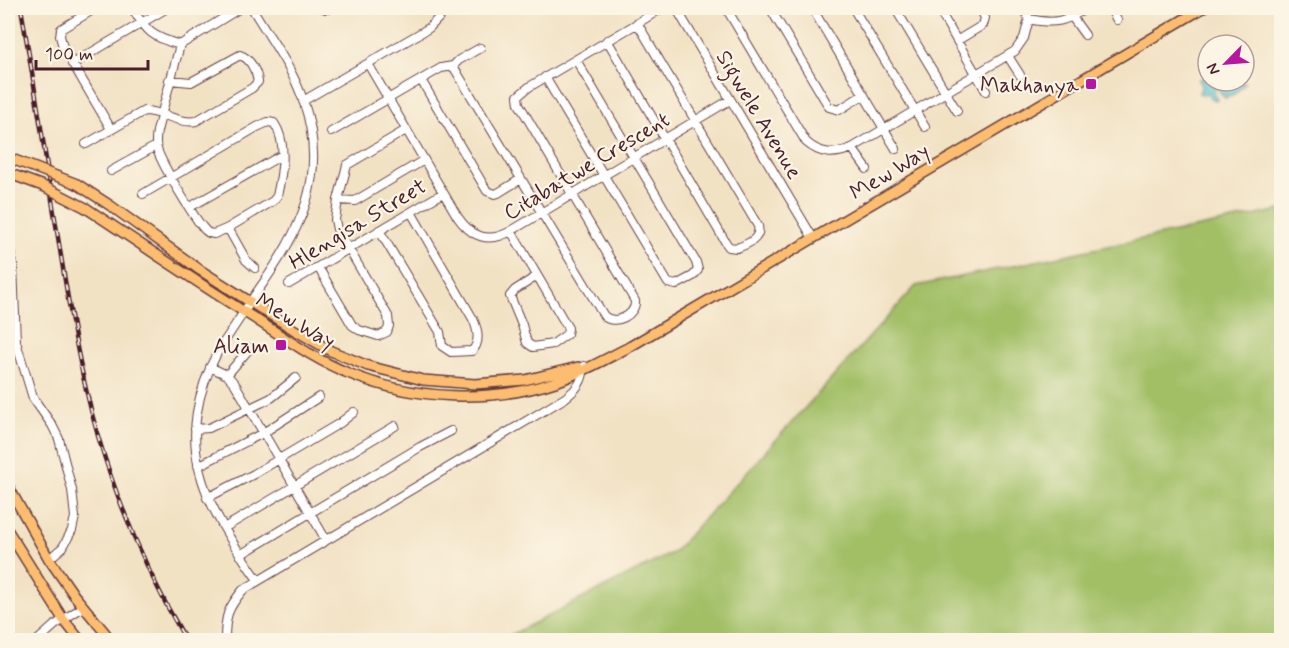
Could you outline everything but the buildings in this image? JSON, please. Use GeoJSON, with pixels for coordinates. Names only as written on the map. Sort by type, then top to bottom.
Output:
{"type":"FeatureCollection","features":[{"type":"Feature","properties":{"kind":"main road","name":"Mew Way"},"geometry":{"type":"LineString","coordinates":[[10,175],[43,186],[86,208],[311,355],[349,374],[415,392],[462,395],[501,393],[556,381],[632,346],[1203,8]]}},
{"type":"Feature","properties":{"kind":"main road","name":"Mew Way"},"geometry":{"type":"LineString","coordinates":[[10,158],[77,184],[200,270],[251,302],[331,351],[368,366],[405,376],[466,384],[498,384],[586,367]]}},
{"type":"Feature","properties":{"kind":"main road"},"geometry":{"type":"LineString","coordinates":[[8,486],[49,559],[83,607],[111,640]]}},
{"type":"Feature","properties":{"kind":"main road"},"geometry":{"type":"LineString","coordinates":[[8,531],[63,620],[80,640]]}},
{"type":"Feature","properties":{"kind":"street"},"geometry":{"type":"LineString","coordinates":[[8,12],[10,8]]}},
{"type":"Feature","properties":{"kind":"street"},"geometry":{"type":"LineString","coordinates":[[96,8],[61,29],[61,42],[111,129]]}},
{"type":"Feature","properties":{"kind":"street"},"geometry":{"type":"LineString","coordinates":[[132,8],[141,23],[158,39],[180,45]]}},
{"type":"Feature","properties":{"kind":"street"},"geometry":{"type":"LineString","coordinates":[[72,64],[166,8]]}},
{"type":"Feature","properties":{"kind":"street"},"geometry":{"type":"LineString","coordinates":[[143,194],[172,177],[268,122],[276,126],[282,155],[276,199],[219,233],[208,232],[190,207],[172,177],[156,146],[156,135],[180,45],[240,8]]}},
{"type":"Feature","properties":{"kind":"street"},"geometry":{"type":"LineString","coordinates":[[252,8],[290,71],[303,101],[312,145],[312,170],[308,199],[288,247],[219,349],[210,367],[198,405],[195,429],[198,466],[207,498],[240,555],[258,580]]}},
{"type":"Feature","properties":{"kind":"street"},"geometry":{"type":"LineString","coordinates":[[323,8],[331,8]]}},
{"type":"Feature","properties":{"kind":"street"},"geometry":{"type":"LineString","coordinates":[[303,101],[429,28],[448,8]]}},
{"type":"Feature","properties":{"kind":"street"},"geometry":{"type":"LineString","coordinates":[[453,66],[604,316],[608,320],[616,321],[632,311],[636,305],[635,301],[518,100],[521,92],[662,8]]}},
{"type":"Feature","properties":{"kind":"street","name":"Sigwele Avenue"},"geometry":{"type":"LineString","coordinates":[[676,8],[813,238]]}},
{"type":"Feature","properties":{"kind":"street"},"geometry":{"type":"LineString","coordinates":[[726,8],[806,142],[814,149],[832,154],[852,148],[1008,56],[1020,46],[1029,19],[1024,8]]}},
{"type":"Feature","properties":{"kind":"street"},"geometry":{"type":"LineString","coordinates":[[770,8],[829,107],[839,110],[863,95]]}},
{"type":"Feature","properties":{"kind":"street"},"geometry":{"type":"LineString","coordinates":[[812,8],[896,149]]}},
{"type":"Feature","properties":{"kind":"street"},"geometry":{"type":"LineString","coordinates":[[853,8],[926,128]]}},
{"type":"Feature","properties":{"kind":"street"},"geometry":{"type":"LineString","coordinates":[[895,8],[957,111]]}},
{"type":"Feature","properties":{"kind":"street"},"geometry":{"type":"LineString","coordinates":[[938,8],[986,91]]}},
{"type":"Feature","properties":{"kind":"street"},"geometry":{"type":"LineString","coordinates":[[958,40],[983,25],[985,18],[980,8]]}},
{"type":"Feature","properties":{"kind":"street"},"geometry":{"type":"LineString","coordinates":[[1029,19],[1053,23],[1088,8]]}},
{"type":"Feature","properties":{"kind":"street"},"geometry":{"type":"LineString","coordinates":[[1110,8],[1117,20]]}},
{"type":"Feature","properties":{"kind":"street"},"geometry":{"type":"LineString","coordinates":[[1072,16],[1084,35]]}},
{"type":"Feature","properties":{"kind":"street"},"geometry":{"type":"LineString","coordinates":[[607,40],[726,243],[733,248],[742,246],[756,238],[759,231],[758,226],[642,29],[639,26],[633,26]]}},
{"type":"Feature","properties":{"kind":"street"},"geometry":{"type":"LineString","coordinates":[[332,132],[446,66],[453,66],[480,48]]}},
{"type":"Feature","properties":{"kind":"street"},"geometry":{"type":"LineString","coordinates":[[86,144],[144,111],[194,122],[252,88],[258,82],[256,73],[247,59],[240,55],[191,82],[170,80]]}},
{"type":"Feature","properties":{"kind":"street"},"geometry":{"type":"LineString","coordinates":[[1008,56],[1020,75]]}},
{"type":"Feature","properties":{"kind":"street"},"geometry":{"type":"LineString","coordinates":[[545,77],[668,283],[676,285],[693,276],[698,270],[696,262],[576,60]]}},
{"type":"Feature","properties":{"kind":"street","name":"Citabatwe Crescent"},"geometry":{"type":"LineString","coordinates":[[368,64],[462,224],[474,234],[486,237],[497,237],[511,231],[730,100]]}},
{"type":"Feature","properties":{"kind":"street"},"geometry":{"type":"LineString","coordinates":[[421,80],[487,191],[498,193],[521,179]]}},
{"type":"Feature","properties":{"kind":"street"},"geometry":{"type":"LineString","coordinates":[[318,267],[352,325],[375,336],[385,334],[389,327],[388,316],[336,225],[338,200],[347,165],[406,130]]}},
{"type":"Feature","properties":{"kind":"street"},"geometry":{"type":"LineString","coordinates":[[111,171],[156,146]]}},
{"type":"Feature","properties":{"kind":"street"},"geometry":{"type":"LineString","coordinates":[[852,148],[867,169]]}},
{"type":"Feature","properties":{"kind":"street"},"geometry":{"type":"LineString","coordinates":[[190,207],[282,155]]}},
{"type":"Feature","properties":{"kind":"street"},"geometry":{"type":"LineString","coordinates":[[338,200],[355,201],[424,160]]}},
{"type":"Feature","properties":{"kind":"street","name":"Hlengisa Street"},"geometry":{"type":"LineString","coordinates":[[289,284],[443,193]]}},
{"type":"Feature","properties":{"kind":"street"},"geometry":{"type":"LineString","coordinates":[[379,230],[438,329],[442,346],[452,352],[472,351],[476,347],[478,337],[474,319],[411,212]]}},
{"type":"Feature","properties":{"kind":"street"},"geometry":{"type":"LineString","coordinates":[[228,228],[246,260],[255,268]]}},
{"type":"Feature","properties":{"kind":"street"},"geometry":{"type":"LineString","coordinates":[[8,231],[13,265],[16,342],[33,398],[59,439],[72,490],[75,517],[72,530],[63,547],[49,559]]}},
{"type":"Feature","properties":{"kind":"street"},"geometry":{"type":"LineString","coordinates":[[511,231],[567,325],[568,331],[565,337],[553,344],[533,347],[526,343],[522,325],[510,299],[515,290],[537,276]]}},
{"type":"Feature","properties":{"kind":"street"},"geometry":{"type":"LineString","coordinates":[[227,375],[250,348]]}},
{"type":"Feature","properties":{"kind":"street"},"geometry":{"type":"LineString","coordinates":[[210,367],[227,375],[235,384],[326,540]]}},
{"type":"Feature","properties":{"kind":"street"},"geometry":{"type":"LineString","coordinates":[[225,640],[226,614],[240,593],[258,580],[556,404],[579,386],[586,367]]}},
{"type":"Feature","properties":{"kind":"street"},"geometry":{"type":"LineString","coordinates":[[195,429],[209,428],[271,398],[296,378]]}},
{"type":"Feature","properties":{"kind":"street"},"geometry":{"type":"LineString","coordinates":[[198,466],[263,433],[319,397]]}},
{"type":"Feature","properties":{"kind":"street"},"geometry":{"type":"LineString","coordinates":[[207,498],[235,485],[340,423],[354,412]]}},
{"type":"Feature","properties":{"kind":"street"},"geometry":{"type":"LineString","coordinates":[[224,528],[394,426]]}},
{"type":"Feature","properties":{"kind":"street"},"geometry":{"type":"LineString","coordinates":[[240,555],[450,431]]}},
{"type":"Feature","properties":{"kind":"street"},"geometry":{"type":"LineString","coordinates":[[38,640],[83,607]]}},
{"type":"Feature","properties":{"kind":"green space"},"geometry":{"type":"Polygon","coordinates":[[[1281,210],[1281,640],[501,640],[674,552],[916,286],[1281,210]]]}},
{"type":"Feature","properties":{"kind":"water"},"geometry":{"type":"Polygon","coordinates":[[[1199,93],[1214,93],[1217,98],[1216,100],[1209,97],[1209,94],[1199,93]]]}},
{"type":"Feature","properties":{"kind":"water"},"geometry":{"type":"Polygon","coordinates":[[[1221,93],[1236,93],[1225,98],[1221,93]]]}},
{"type":"Feature","properties":{"kind":"railway"},"geometry":{"type":"LineString","coordinates":[[21,8],[66,290],[90,407],[106,463],[125,515],[147,566],[186,640]]}},
{"type":"Feature","properties":{"kind":"place","name":"Makhanya"},"geometry":{"type":"Point","coordinates":[1091,84]}},
{"type":"Feature","properties":{"kind":"place","name":"Aliam"},"geometry":{"type":"Point","coordinates":[281,345]}}]}
